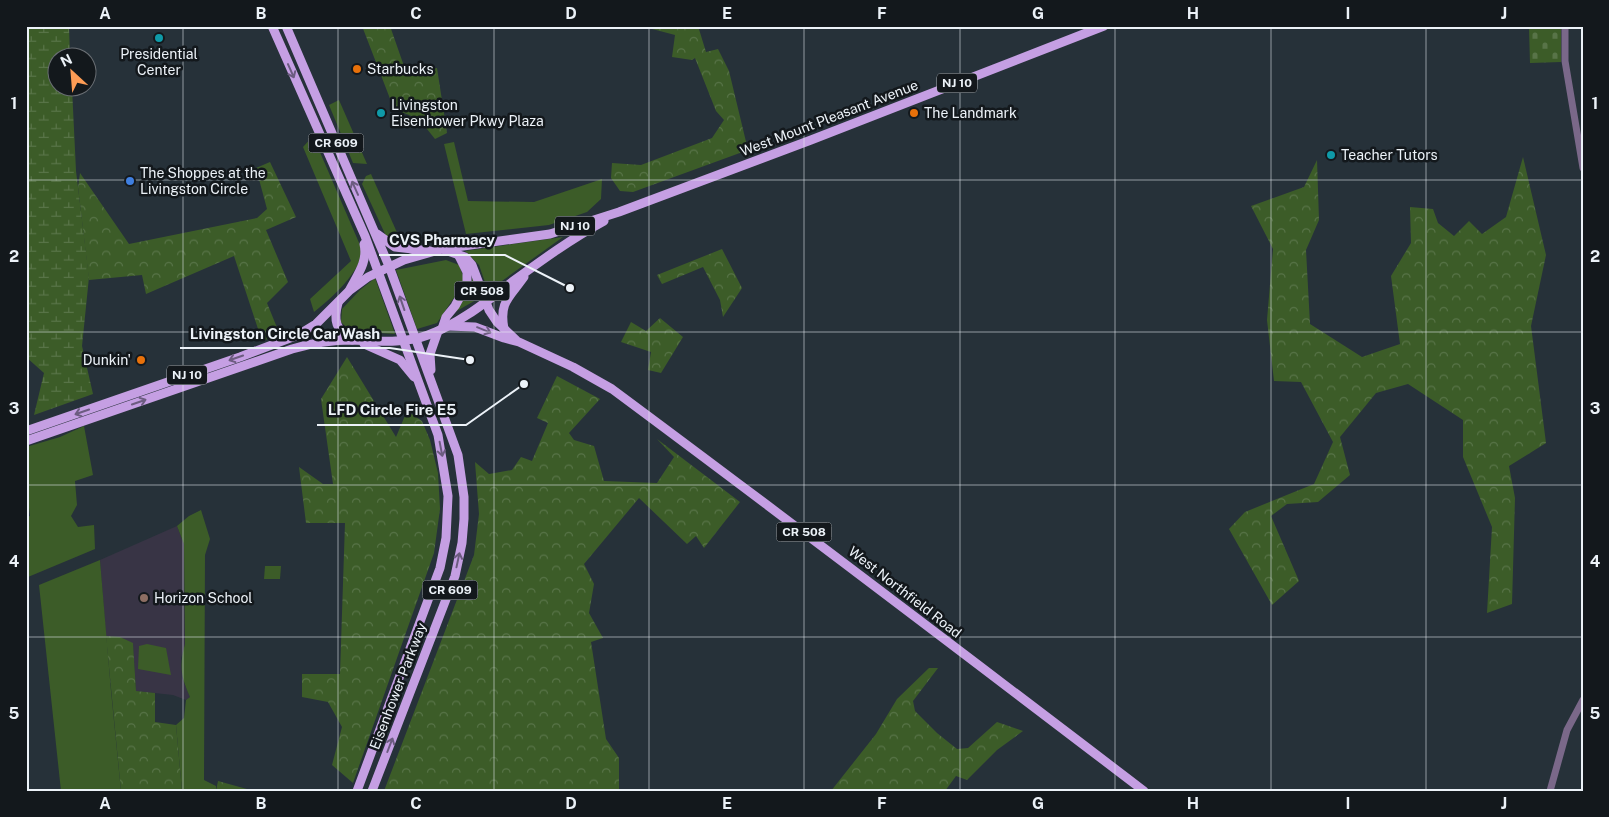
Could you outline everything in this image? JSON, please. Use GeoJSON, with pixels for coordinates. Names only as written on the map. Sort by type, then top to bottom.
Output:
{"type":"FeatureCollection","features":[{"type":"Feature","properties":{"kind":"main road","name":"Eisenhower Parkway"},"geometry":{"type":"LineString","coordinates":[[272,26],[365,236],[438,434],[446,475],[448,510],[446,538],[440,568],[357,791]]}},
{"type":"Feature","properties":{"kind":"main road","name":"Eisenhower Parkway"},"geometry":{"type":"LineString","coordinates":[[286,26],[389,266],[458,455],[462,474],[464,512],[462,543],[455,576],[372,791]]}},
{"type":"Feature","properties":{"kind":"main road"},"geometry":{"type":"LineString","coordinates":[[292,26],[293,43]]}},
{"type":"Feature","properties":{"kind":"main road","name":"West Mount Pleasant Avenue"},"geometry":{"type":"LineString","coordinates":[[442,249],[550,234],[619,212],[811,140],[1104,26]]}},
{"type":"Feature","properties":{"kind":"main road","name":"West Mount Pleasant Avenue"},"geometry":{"type":"LineString","coordinates":[[443,328],[459,320],[559,248],[619,212]]}},
{"type":"Feature","properties":{"kind":"main road"},"geometry":{"type":"LineString","coordinates":[[375,232],[395,247],[432,251]]}},
{"type":"Feature","properties":{"kind":"main road"},"geometry":{"type":"LineString","coordinates":[[349,291],[365,261],[365,236]]}},
{"type":"Feature","properties":{"kind":"main road","name":"NJ 10"},"geometry":{"type":"LineString","coordinates":[[26,431],[298,335],[316,324],[349,291],[378,272],[389,266],[442,249]]}},
{"type":"Feature","properties":{"kind":"main road","name":"CR 508"},"geometry":{"type":"LineString","coordinates":[[442,249],[465,257],[472,265],[486,301],[497,322],[518,342]]}},
{"type":"Feature","properties":{"kind":"main road"},"geometry":{"type":"LineString","coordinates":[[432,381],[430,354],[443,328],[446,317],[467,284],[467,272],[459,256]]}},
{"type":"Feature","properties":{"kind":"main road"},"geometry":{"type":"LineString","coordinates":[[504,330],[502,317],[504,304],[529,270]]}},
{"type":"Feature","properties":{"kind":"main road"},"geometry":{"type":"LineString","coordinates":[[338,302],[335,315],[336,322],[343,335],[400,360],[421,386]]}},
{"type":"Feature","properties":{"kind":"main road","name":"CR 508"},"geometry":{"type":"LineString","coordinates":[[443,328],[475,327],[518,342]]}},
{"type":"Feature","properties":{"kind":"main road","name":"NJ 10"},"geometry":{"type":"LineString","coordinates":[[26,441],[314,343],[385,342],[415,339],[443,328]]}},
{"type":"Feature","properties":{"kind":"main road","name":"West Northfield Road"},"geometry":{"type":"LineString","coordinates":[[518,342],[573,367],[612,389],[839,558],[907,612],[1144,791]]}},
{"type":"Feature","properties":{"kind":"street"},"geometry":{"type":"LineString","coordinates":[[1565,26],[1565,61],[1583,168]]}},
{"type":"Feature","properties":{"kind":"street"},"geometry":{"type":"LineString","coordinates":[[1550,791],[1567,730],[1583,700]]}},
{"type":"Feature","properties":{"kind":"shaded area","name":"Horizon School"},"geometry":{"type":"Polygon","coordinates":[[[177,526],[184,544],[185,645],[181,658],[182,678],[190,697],[186,700],[173,695],[136,691],[133,644],[120,637],[106,636],[100,560],[177,526]]]}},
{"type":"Feature","properties":{"kind":"green space"},"geometry":{"type":"Polygon","coordinates":[[[26,26],[69,26],[70,48],[48,48],[48,98],[72,98],[76,171],[89,277],[82,346],[93,394],[34,415],[44,373],[26,357],[26,26]]]}},
{"type":"Feature","properties":{"kind":"green space"},"geometry":{"type":"Polygon","coordinates":[[[362,26],[390,26],[405,69],[437,68],[447,133],[435,139],[419,119],[394,109],[362,26]]]}},
{"type":"Feature","properties":{"kind":"green space"},"geometry":{"type":"Polygon","coordinates":[[[641,26],[698,26],[706,52],[718,49],[729,71],[748,150],[633,192],[620,191],[611,178],[612,163],[641,165],[712,138],[724,120],[716,111],[695,58],[692,60],[672,57],[675,35],[641,26]]]}},
{"type":"Feature","properties":{"kind":"green space"},"geometry":{"type":"Polygon","coordinates":[[[1529,26],[1561,26],[1561,62],[1530,63],[1529,26]]]}},
{"type":"Feature","properties":{"kind":"green space"},"geometry":{"type":"Polygon","coordinates":[[[339,100],[367,164],[353,163],[329,105],[339,100]]]}},
{"type":"Feature","properties":{"kind":"green space"},"geometry":{"type":"Polygon","coordinates":[[[313,136],[363,252],[360,261],[349,278],[329,300],[314,312],[310,299],[351,261],[303,147],[313,136]]]}},
{"type":"Feature","properties":{"kind":"green space"},"geometry":{"type":"Polygon","coordinates":[[[454,142],[468,201],[534,202],[602,179],[601,199],[587,212],[549,225],[466,234],[444,144],[454,142]]]}},
{"type":"Feature","properties":{"kind":"green space"},"geometry":{"type":"Polygon","coordinates":[[[1523,157],[1546,255],[1531,326],[1546,443],[1509,466],[1515,498],[1512,604],[1487,613],[1492,527],[1463,457],[1463,420],[1408,384],[1376,393],[1340,437],[1350,475],[1318,502],[1287,504],[1271,516],[1299,581],[1272,605],[1229,529],[1245,512],[1314,484],[1333,442],[1301,382],[1274,381],[1267,320],[1273,249],[1251,206],[1304,187],[1317,160],[1319,220],[1306,250],[1310,324],[1362,357],[1400,344],[1391,276],[1411,243],[1410,207],[1433,209],[1438,223],[1454,236],[1469,221],[1482,234],[1506,217],[1523,157]]]}},
{"type":"Feature","properties":{"kind":"green space"},"geometry":{"type":"Polygon","coordinates":[[[270,162],[296,217],[266,230],[288,282],[267,303],[280,335],[262,341],[234,256],[146,294],[142,275],[89,280],[78,187],[80,173],[129,244],[257,218],[267,209],[256,168],[270,162]]]}},
{"type":"Feature","properties":{"kind":"green space"},"geometry":{"type":"Polygon","coordinates":[[[371,174],[403,246],[386,236],[362,184],[366,176],[371,174]]]}},
{"type":"Feature","properties":{"kind":"green space"},"geometry":{"type":"Polygon","coordinates":[[[563,237],[488,291],[479,265],[465,251],[563,237]]]}},
{"type":"Feature","properties":{"kind":"green space"},"geometry":{"type":"Polygon","coordinates":[[[722,249],[742,288],[723,317],[720,300],[703,267],[662,284],[657,275],[722,249]]]}},
{"type":"Feature","properties":{"kind":"green space"},"geometry":{"type":"Polygon","coordinates":[[[446,260],[459,265],[465,281],[437,323],[417,329],[396,270],[446,260]]]}},
{"type":"Feature","properties":{"kind":"green space"},"geometry":{"type":"Polygon","coordinates":[[[473,276],[476,300],[455,312],[469,291],[473,276]]]}},
{"type":"Feature","properties":{"kind":"green space"},"geometry":{"type":"Polygon","coordinates":[[[375,278],[395,334],[350,331],[341,322],[342,309],[360,290],[375,278]]]}},
{"type":"Feature","properties":{"kind":"green space"},"geometry":{"type":"Polygon","coordinates":[[[660,318],[683,337],[661,373],[648,370],[651,352],[621,342],[631,322],[646,331],[660,318]]]}},
{"type":"Feature","properties":{"kind":"green space"},"geometry":{"type":"Polygon","coordinates":[[[347,357],[396,437],[407,411],[422,421],[430,440],[438,473],[440,509],[434,553],[353,783],[332,765],[342,727],[328,702],[302,697],[302,674],[340,674],[345,523],[306,523],[299,467],[323,484],[333,484],[321,399],[347,357]]]}},
{"type":"Feature","properties":{"kind":"green space"},"geometry":{"type":"Polygon","coordinates":[[[557,376],[600,399],[569,433],[574,440],[594,446],[604,481],[657,483],[674,457],[657,439],[740,502],[704,548],[696,536],[687,544],[639,498],[584,564],[594,584],[589,613],[603,638],[591,642],[606,739],[619,758],[619,791],[384,791],[474,555],[479,514],[475,462],[489,474],[512,470],[521,457],[532,461],[548,423],[537,418],[557,376]]]}},
{"type":"Feature","properties":{"kind":"green space"},"geometry":{"type":"Polygon","coordinates":[[[84,426],[93,475],[75,481],[77,505],[71,516],[78,527],[94,525],[95,549],[28,577],[26,517],[30,516],[26,484],[26,447],[60,437],[84,426]]]}},
{"type":"Feature","properties":{"kind":"green space"},"geometry":{"type":"Polygon","coordinates":[[[201,510],[210,539],[205,555],[204,780],[216,786],[216,791],[182,791],[176,725],[184,718],[186,700],[190,697],[182,671],[185,644],[184,544],[177,526],[189,516],[201,510]]]}},
{"type":"Feature","properties":{"kind":"green space"},"geometry":{"type":"Polygon","coordinates":[[[100,560],[121,791],[61,791],[39,585],[100,560]]]}},
{"type":"Feature","properties":{"kind":"green space"},"geometry":{"type":"Polygon","coordinates":[[[265,566],[281,566],[280,579],[264,579],[265,566]]]}},
{"type":"Feature","properties":{"kind":"green space"},"geometry":{"type":"Polygon","coordinates":[[[106,636],[120,637],[133,643],[136,691],[155,693],[155,722],[176,725],[182,791],[121,791],[106,636]]]}},
{"type":"Feature","properties":{"kind":"green space"},"geometry":{"type":"Polygon","coordinates":[[[147,644],[166,648],[171,675],[138,669],[139,646],[147,644]]]}},
{"type":"Feature","properties":{"kind":"green space"},"geometry":{"type":"Polygon","coordinates":[[[929,668],[938,668],[913,701],[915,711],[937,733],[957,749],[968,748],[997,722],[1023,731],[997,750],[967,780],[956,776],[945,791],[831,791],[876,734],[897,699],[929,668]]]}},
{"type":"Feature","properties":{"kind":"green space"},"geometry":{"type":"Polygon","coordinates":[[[218,781],[254,791],[216,791],[218,781]]]}},
{"type":"Feature","properties":{"kind":"place","name":"Presidential Center"},"geometry":{"type":"Point","coordinates":[159,38]}},
{"type":"Feature","properties":{"kind":"place","name":"Starbucks"},"geometry":{"type":"Point","coordinates":[357,69]}},
{"type":"Feature","properties":{"kind":"place","name":"Livingston Eisenhower Pkwy Plaza"},"geometry":{"type":"Point","coordinates":[381,113]}},
{"type":"Feature","properties":{"kind":"place","name":"The Landmark"},"geometry":{"type":"Point","coordinates":[914,113]}},
{"type":"Feature","properties":{"kind":"place","name":"Teacher Tutors"},"geometry":{"type":"Point","coordinates":[1331,155]}},
{"type":"Feature","properties":{"kind":"place","name":"The Shoppes at the Livingston Circle"},"geometry":{"type":"Point","coordinates":[130,181]}},
{"type":"Feature","properties":{"kind":"place","name":"CVS Pharmacy"},"geometry":{"type":"Point","coordinates":[570,288]}},
{"type":"Feature","properties":{"kind":"place","name":"Dunkin'"},"geometry":{"type":"Point","coordinates":[141,360]}},
{"type":"Feature","properties":{"kind":"place","name":"Livingston Circle Car Wash"},"geometry":{"type":"Point","coordinates":[470,360]}},
{"type":"Feature","properties":{"kind":"place","name":"LFD Circle Fire E5"},"geometry":{"type":"Point","coordinates":[524,384]}},
{"type":"Feature","properties":{"kind":"place","name":"Horizon School"},"geometry":{"type":"Point","coordinates":[144,598]}}]}
